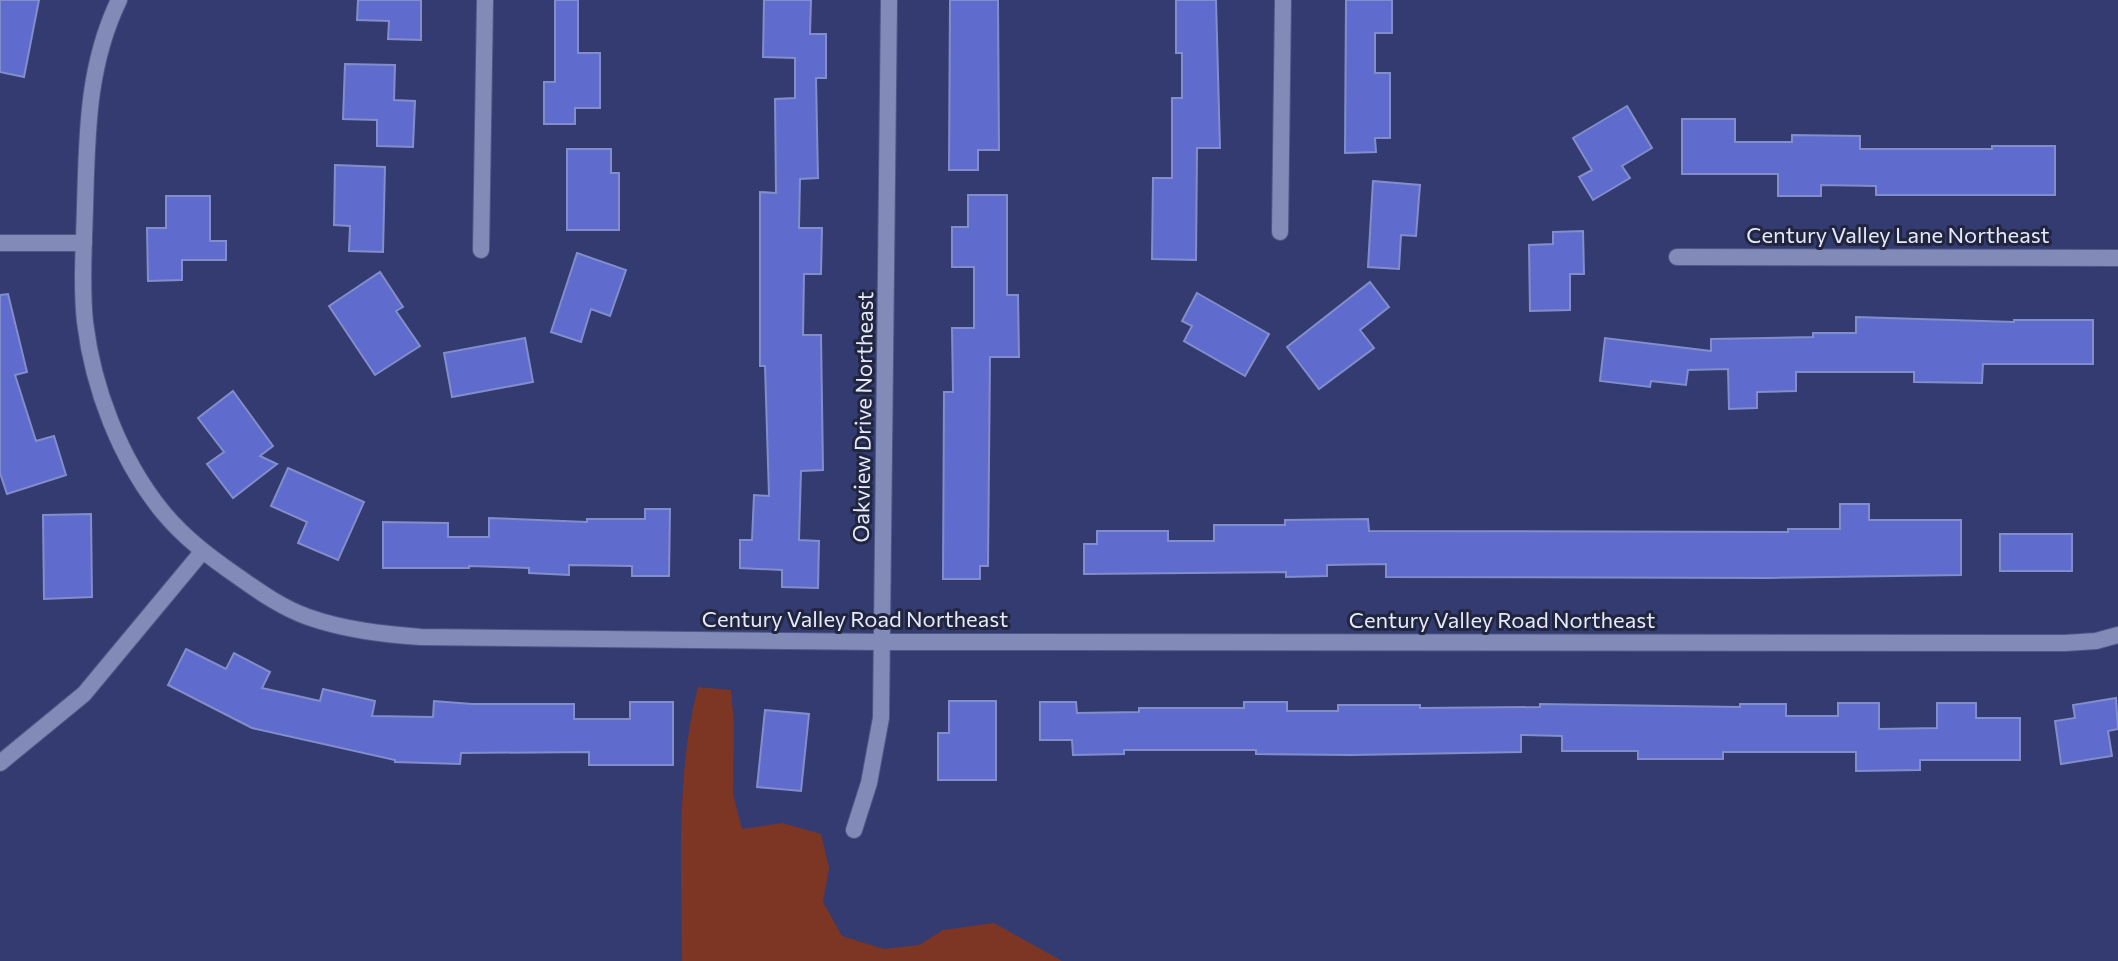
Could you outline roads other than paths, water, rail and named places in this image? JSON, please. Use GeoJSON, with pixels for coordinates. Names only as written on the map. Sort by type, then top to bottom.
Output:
{"type":"FeatureCollection","features":[{"type":"Feature","properties":{"kind":"street","name":"Century Valley Road Northeast"},"geometry":{"type":"LineString","coordinates":[[119,0],[95,68],[87,116],[85,321],[104,403],[120,443],[141,481],[163,512],[202,552],[268,598],[305,616],[345,629],[421,637],[882,642],[2065,643],[2096,641],[2118,635]]}},
{"type":"Feature","properties":{"kind":"street"},"geometry":{"type":"LineString","coordinates":[[481,250],[485,0]]}},
{"type":"Feature","properties":{"kind":"street","name":"Oakview Drive Northeast"},"geometry":{"type":"LineString","coordinates":[[854,830],[869,783],[881,718],[889,0]]}},
{"type":"Feature","properties":{"kind":"street"},"geometry":{"type":"LineString","coordinates":[[1280,232],[1283,0]]}},
{"type":"Feature","properties":{"kind":"street"},"geometry":{"type":"LineString","coordinates":[[0,243],[84,243]]}},
{"type":"Feature","properties":{"kind":"street","name":"Century Valley Lane Northeast"},"geometry":{"type":"LineString","coordinates":[[1677,257],[2118,258]]}},
{"type":"Feature","properties":{"kind":"street"},"geometry":{"type":"LineString","coordinates":[[0,763],[84,694],[202,552]]}}]}
